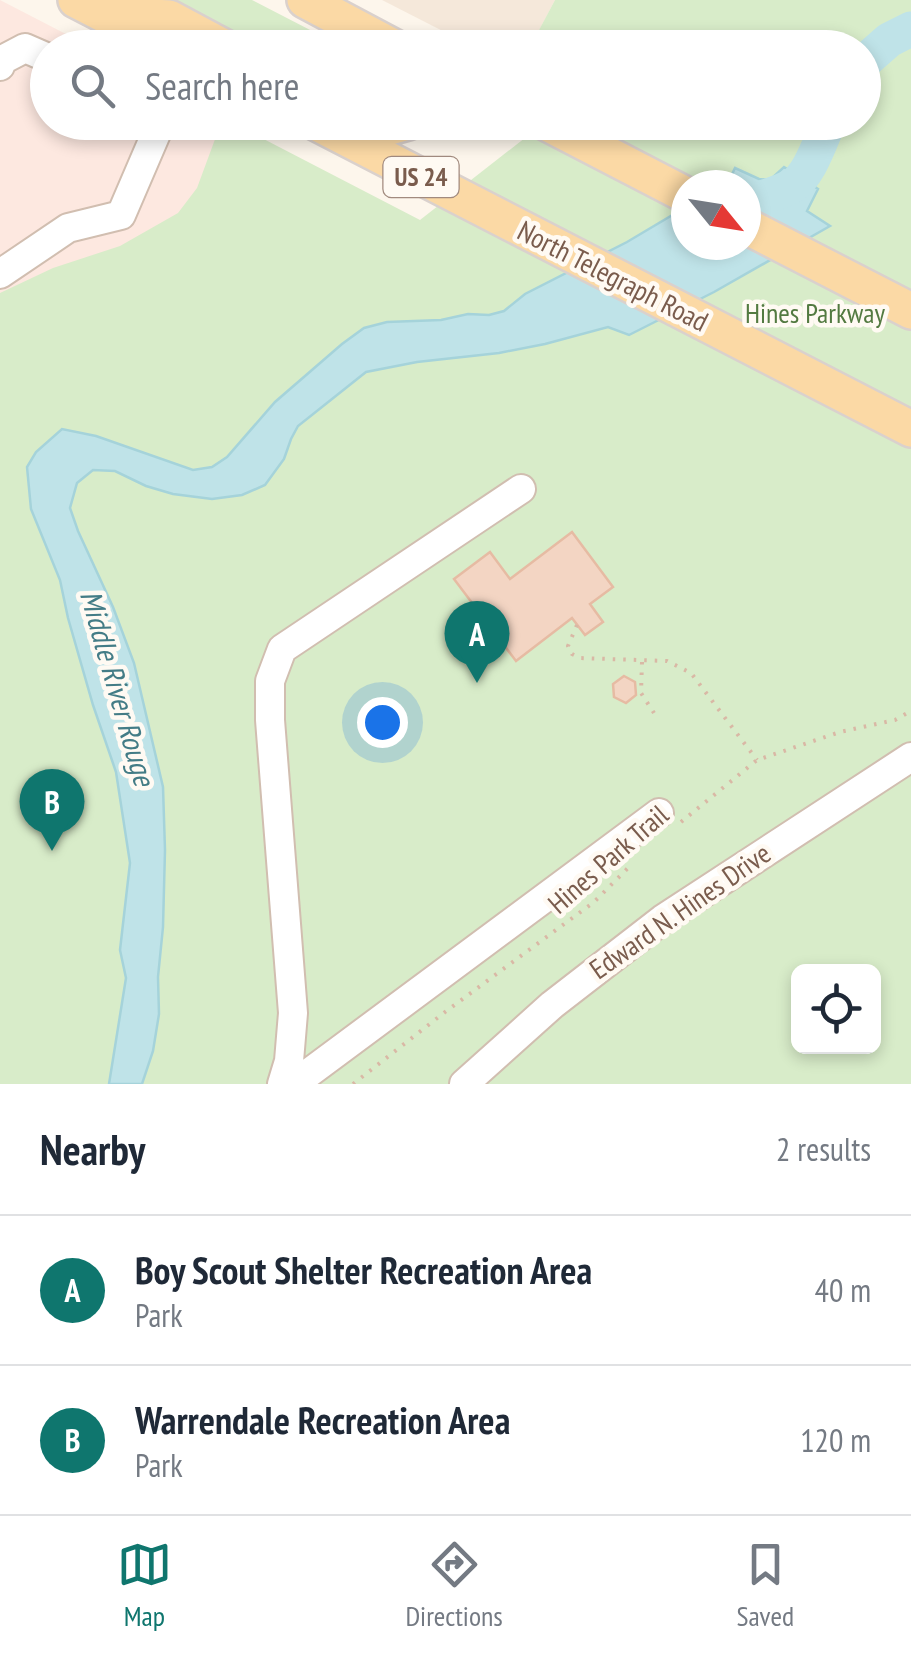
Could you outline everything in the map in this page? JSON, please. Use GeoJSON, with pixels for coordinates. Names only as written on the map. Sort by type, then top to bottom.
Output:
{"type":"FeatureCollection","features":[{"type":"Feature","properties":{"kind":"main road"},"geometry":{"type":"LineString","coordinates":[[305,0],[361,30]]}},
{"type":"Feature","properties":{"kind":"main road"},"geometry":{"type":"LineString","coordinates":[[90,7],[134,30]]}},
{"type":"Feature","properties":{"kind":"main road"},"geometry":{"type":"LineString","coordinates":[[90,7],[169,18],[191,30]]}},
{"type":"Feature","properties":{"kind":"main road","name":"North Telegraph Road"},"geometry":{"type":"LineString","coordinates":[[350,140],[911,430]]}},
{"type":"Feature","properties":{"kind":"main road"},"geometry":{"type":"LineString","coordinates":[[578,140],[671,188]]}},
{"type":"Feature","properties":{"kind":"main road"},"geometry":{"type":"LineString","coordinates":[[761,234],[911,311]]}},
{"type":"Feature","properties":{"kind":"street"},"geometry":{"type":"LineString","coordinates":[[0,66],[2,60],[25,48],[30,50]]}},
{"type":"Feature","properties":{"kind":"street"},"geometry":{"type":"LineString","coordinates":[[0,274],[68,228],[121,214],[153,140]]}},
{"type":"Feature","properties":{"kind":"street"},"geometry":{"type":"LineString","coordinates":[[282,1084],[289,1061],[293,1012],[270,681],[282,648],[521,489]]}},
{"type":"Feature","properties":{"kind":"street","name":"Edward N. Hines Drive"},"geometry":{"type":"LineString","coordinates":[[464,1084],[552,1005],[663,919],[911,757]]}},
{"type":"Feature","properties":{"kind":"street"},"geometry":{"type":"LineString","coordinates":[[294,1084],[671,817]]}},
{"type":"Feature","properties":{"kind":"path"},"geometry":{"type":"LineString","coordinates":[[577,625],[568,646],[580,658],[667,661],[691,673],[757,760]]}},
{"type":"Feature","properties":{"kind":"path"},"geometry":{"type":"LineString","coordinates":[[642,661],[641,693],[654,713]]}},
{"type":"Feature","properties":{"kind":"path","name":"Hines Park Trail"},"geometry":{"type":"LineString","coordinates":[[671,817],[757,760],[840,732],[895,720],[911,711]]}},
{"type":"Feature","properties":{"kind":"path","name":"Hines Park Trail"},"geometry":{"type":"LineString","coordinates":[[354,1084],[594,902],[638,857]]}},
{"type":"Feature","properties":{"kind":"shaded area"},"geometry":{"type":"Polygon","coordinates":[[[0,0],[58,30],[30,30],[30,140],[233,140],[187,235],[0,334],[0,0]]]}},
{"type":"Feature","properties":{"kind":"shaded area"},"geometry":{"type":"Polygon","coordinates":[[[382,0],[555,0],[539,30],[441,30],[382,0]]]}},
{"type":"Feature","properties":{"kind":"green space"},"geometry":{"type":"Polygon","coordinates":[[[149,0],[252,0],[310,30],[210,30],[149,0]]]}},
{"type":"Feature","properties":{"kind":"green space","name":"Hines Parkway"},"geometry":{"type":"Polygon","coordinates":[[[555,0],[911,0],[911,1084],[0,1084],[0,293],[53,268],[120,246],[178,213],[197,188],[215,140],[266,140],[420,220],[522,140],[881,140],[881,30],[539,30],[555,0]]]}},
{"type":"Feature","properties":{"kind":"water","name":"Middle River Rouge"},"geometry":{"type":"Polygon","coordinates":[[[784,167],[818,189],[807,211],[830,226],[629,335],[608,327],[499,353],[366,372],[298,426],[284,459],[265,485],[242,495],[212,499],[173,494],[115,471],[93,470],[77,483],[70,508],[134,663],[163,787],[163,927],[159,1014],[153,1051],[142,1084],[109,1084],[126,978],[120,950],[130,863],[116,772],[93,705],[60,580],[31,509],[27,467],[36,452],[62,429],[96,436],[193,470],[212,467],[227,457],[275,402],[364,328],[387,322],[441,320],[504,311],[525,294],[671,216],[671,260],[761,260],[761,179],[770,180],[784,167]]]}},
{"type":"Feature","properties":{"kind":"building"},"geometry":{"type":"Polygon","coordinates":[[[572,532],[613,587],[590,604],[603,622],[585,635],[572,618],[516,661],[454,579],[490,552],[510,579],[572,532]]]}},
{"type":"Feature","properties":{"kind":"building"},"geometry":{"type":"Polygon","coordinates":[[[624,676],[635,682],[636,695],[626,703],[614,697],[613,684],[624,676]]]}},
{"type":"Feature","properties":{"kind":"waterway","name":"Middle River Rouge"},"geometry":{"type":"LineString","coordinates":[[881,47],[911,29]]}},
{"type":"Feature","properties":{"kind":"waterway","name":"Middle River Rouge"},"geometry":{"type":"LineString","coordinates":[[761,199],[798,181],[821,140]]}},
{"type":"Feature","properties":{"kind":"place","name":"Boy Scout Shelter Recreation Area"},"geometry":{"type":"Point","coordinates":[477,683]}},
{"type":"Feature","properties":{"kind":"place","name":"Warrendale Recreation Area"},"geometry":{"type":"Point","coordinates":[52,851]}}]}
